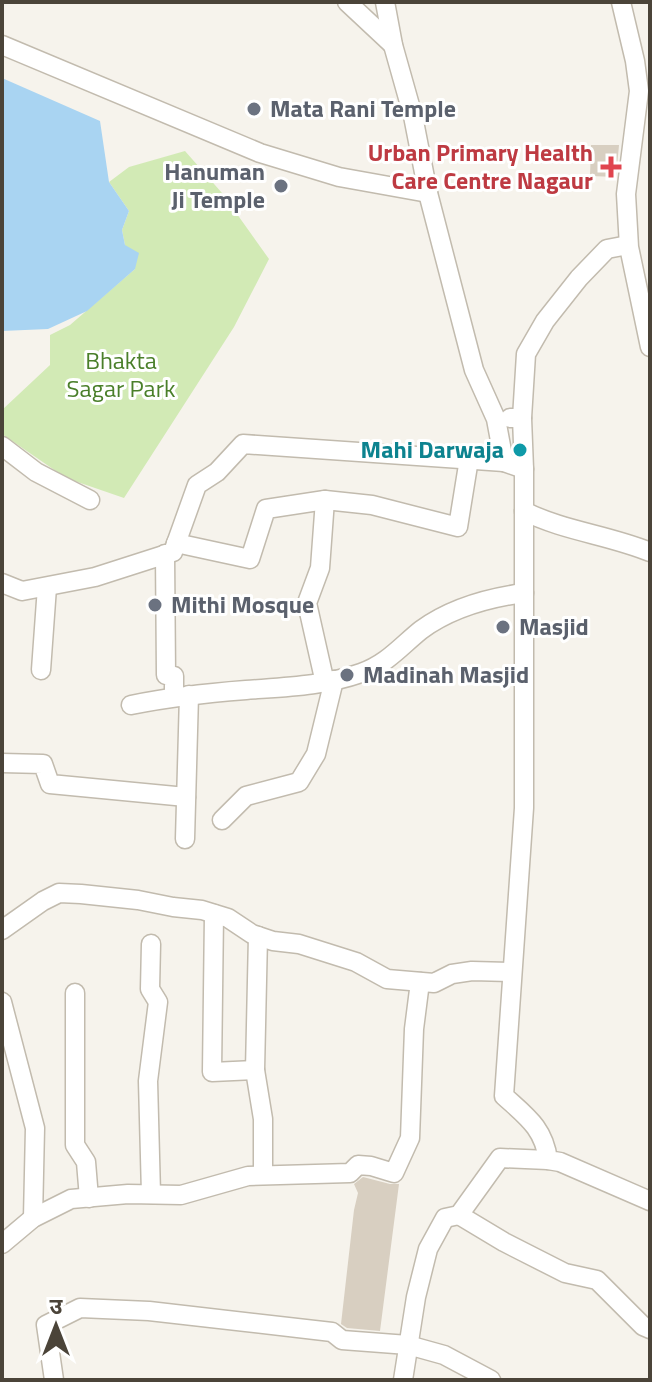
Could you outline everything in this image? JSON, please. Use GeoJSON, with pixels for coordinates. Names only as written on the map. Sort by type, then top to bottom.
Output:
{"type":"FeatureCollection","features":[{"type":"Feature","properties":{"kind":"street"},"geometry":{"type":"LineString","coordinates":[[347,2],[393,45]]}},
{"type":"Feature","properties":{"kind":"street"},"geometry":{"type":"LineString","coordinates":[[385,2],[428,193],[474,370],[496,419],[504,462]]}},
{"type":"Feature","properties":{"kind":"street"},"geometry":{"type":"LineString","coordinates":[[621,2],[639,91],[626,194],[628,245],[650,347]]}},
{"type":"Feature","properties":{"kind":"street"},"geometry":{"type":"LineString","coordinates":[[2,45],[260,153],[339,177],[428,193]]}},
{"type":"Feature","properties":{"kind":"street"},"geometry":{"type":"LineString","coordinates":[[548,1160],[546,1146],[533,1122],[504,1096],[524,808],[522,418],[526,354],[545,321],[579,278],[607,249],[628,245]]}},
{"type":"Feature","properties":{"kind":"street"},"geometry":{"type":"LineString","coordinates":[[496,419],[522,418]]}},
{"type":"Feature","properties":{"kind":"street"},"geometry":{"type":"LineString","coordinates":[[185,839],[181,696],[174,676],[166,675],[170,549],[197,485],[217,472],[243,444],[504,462],[524,469]]}},
{"type":"Feature","properties":{"kind":"street"},"geometry":{"type":"LineString","coordinates":[[2,446],[36,472],[90,500]]}},
{"type":"Feature","properties":{"kind":"street"},"geometry":{"type":"LineString","coordinates":[[2,594],[95,577],[170,549],[250,559],[266,509],[325,500],[372,505],[458,527],[469,459]]}},
{"type":"Feature","properties":{"kind":"street"},"geometry":{"type":"LineString","coordinates":[[222,820],[246,796],[299,782],[316,754],[330,682],[307,603],[320,568],[325,500]]}},
{"type":"Feature","properties":{"kind":"street"},"geometry":{"type":"LineString","coordinates":[[524,511],[541,520],[624,541],[650,552]]}},
{"type":"Feature","properties":{"kind":"street"},"geometry":{"type":"LineString","coordinates":[[2,583],[22,591]]}},
{"type":"Feature","properties":{"kind":"street"},"geometry":{"type":"LineString","coordinates":[[41,670],[47,587]]}},
{"type":"Feature","properties":{"kind":"street"},"geometry":{"type":"LineString","coordinates":[[131,705],[181,696],[330,682],[364,672],[395,654],[421,630],[459,608],[498,596],[524,593]]}},
{"type":"Feature","properties":{"kind":"street"},"geometry":{"type":"LineString","coordinates":[[2,763],[43,764],[50,784],[186,797]]}},
{"type":"Feature","properties":{"kind":"street"},"geometry":{"type":"LineString","coordinates":[[2,930],[59,893],[202,910],[228,918],[258,936],[299,944],[356,962],[387,979],[434,983],[452,974],[472,971],[512,972]]}},
{"type":"Feature","properties":{"kind":"street"},"geometry":{"type":"LineString","coordinates":[[214,914],[212,1072],[255,1070]]}},
{"type":"Feature","properties":{"kind":"street"},"geometry":{"type":"LineString","coordinates":[[258,936],[255,1070],[263,1119],[263,1175]]}},
{"type":"Feature","properties":{"kind":"street"},"geometry":{"type":"LineString","coordinates":[[151,944],[150,989],[158,1002],[148,1081],[151,1194]]}},
{"type":"Feature","properties":{"kind":"street"},"geometry":{"type":"LineString","coordinates":[[2,1244],[33,1218],[71,1199],[128,1194],[181,1195],[248,1176],[350,1173],[358,1165],[394,1173],[410,1138],[414,1029],[420,982]]}},
{"type":"Feature","properties":{"kind":"street"},"geometry":{"type":"LineString","coordinates":[[75,993],[75,1145],[86,1162],[89,1198]]}},
{"type":"Feature","properties":{"kind":"street"},"geometry":{"type":"LineString","coordinates":[[2,1002],[35,1128],[33,1218]]}},
{"type":"Feature","properties":{"kind":"street"},"geometry":{"type":"LineString","coordinates":[[403,1380],[416,1297],[428,1249],[445,1218],[459,1215],[500,1158],[560,1162],[650,1201]]}},
{"type":"Feature","properties":{"kind":"street"},"geometry":{"type":"LineString","coordinates":[[459,1215],[565,1273],[597,1280],[643,1326],[650,1329]]}},
{"type":"Feature","properties":{"kind":"street"},"geometry":{"type":"LineString","coordinates":[[54,1380],[46,1325],[80,1308],[149,1311],[278,1325],[332,1332],[342,1340],[408,1345],[444,1355],[491,1380]]}},
{"type":"Feature","properties":{"kind":"green space","name":"Bhakta Sagar Park"},"geometry":{"type":"Polygon","coordinates":[[[185,151],[222,193],[269,259],[234,327],[124,498],[66,478],[2,434],[2,410],[50,365],[50,335],[70,325],[135,269],[122,230],[129,211],[109,182],[129,167],[185,151]]]}},
{"type":"Feature","properties":{"kind":"water"},"geometry":{"type":"Polygon","coordinates":[[[2,78],[100,121],[109,182],[129,211],[122,230],[125,245],[139,253],[135,269],[87,311],[48,329],[2,331],[2,78]]]}},
{"type":"Feature","properties":{"kind":"building"},"geometry":{"type":"Polygon","coordinates":[[[591,145],[619,145],[616,177],[590,176],[591,145]]]}},
{"type":"Feature","properties":{"kind":"building"},"geometry":{"type":"Polygon","coordinates":[[[363,1177],[399,1184],[380,1331],[347,1328],[341,1324],[358,1193],[354,1184],[363,1177]]]}},
{"type":"Feature","properties":{"kind":"place","name":"Mata Rani Temple"},"geometry":{"type":"Point","coordinates":[254,109]}},
{"type":"Feature","properties":{"kind":"place","name":"Urban Primary Health Care Centre Nagaur"},"geometry":{"type":"Point","coordinates":[611,167]}},
{"type":"Feature","properties":{"kind":"place","name":"Hanuman Ji Temple"},"geometry":{"type":"Point","coordinates":[281,186]}},
{"type":"Feature","properties":{"kind":"place","name":"Mahi Darwaja"},"geometry":{"type":"Point","coordinates":[520,450]}},
{"type":"Feature","properties":{"kind":"place","name":"Mithi Mosque"},"geometry":{"type":"Point","coordinates":[155,605]}},
{"type":"Feature","properties":{"kind":"place","name":"Masjid"},"geometry":{"type":"Point","coordinates":[503,627]}},
{"type":"Feature","properties":{"kind":"place","name":"Madinah Masjid"},"geometry":{"type":"Point","coordinates":[347,675]}}]}
